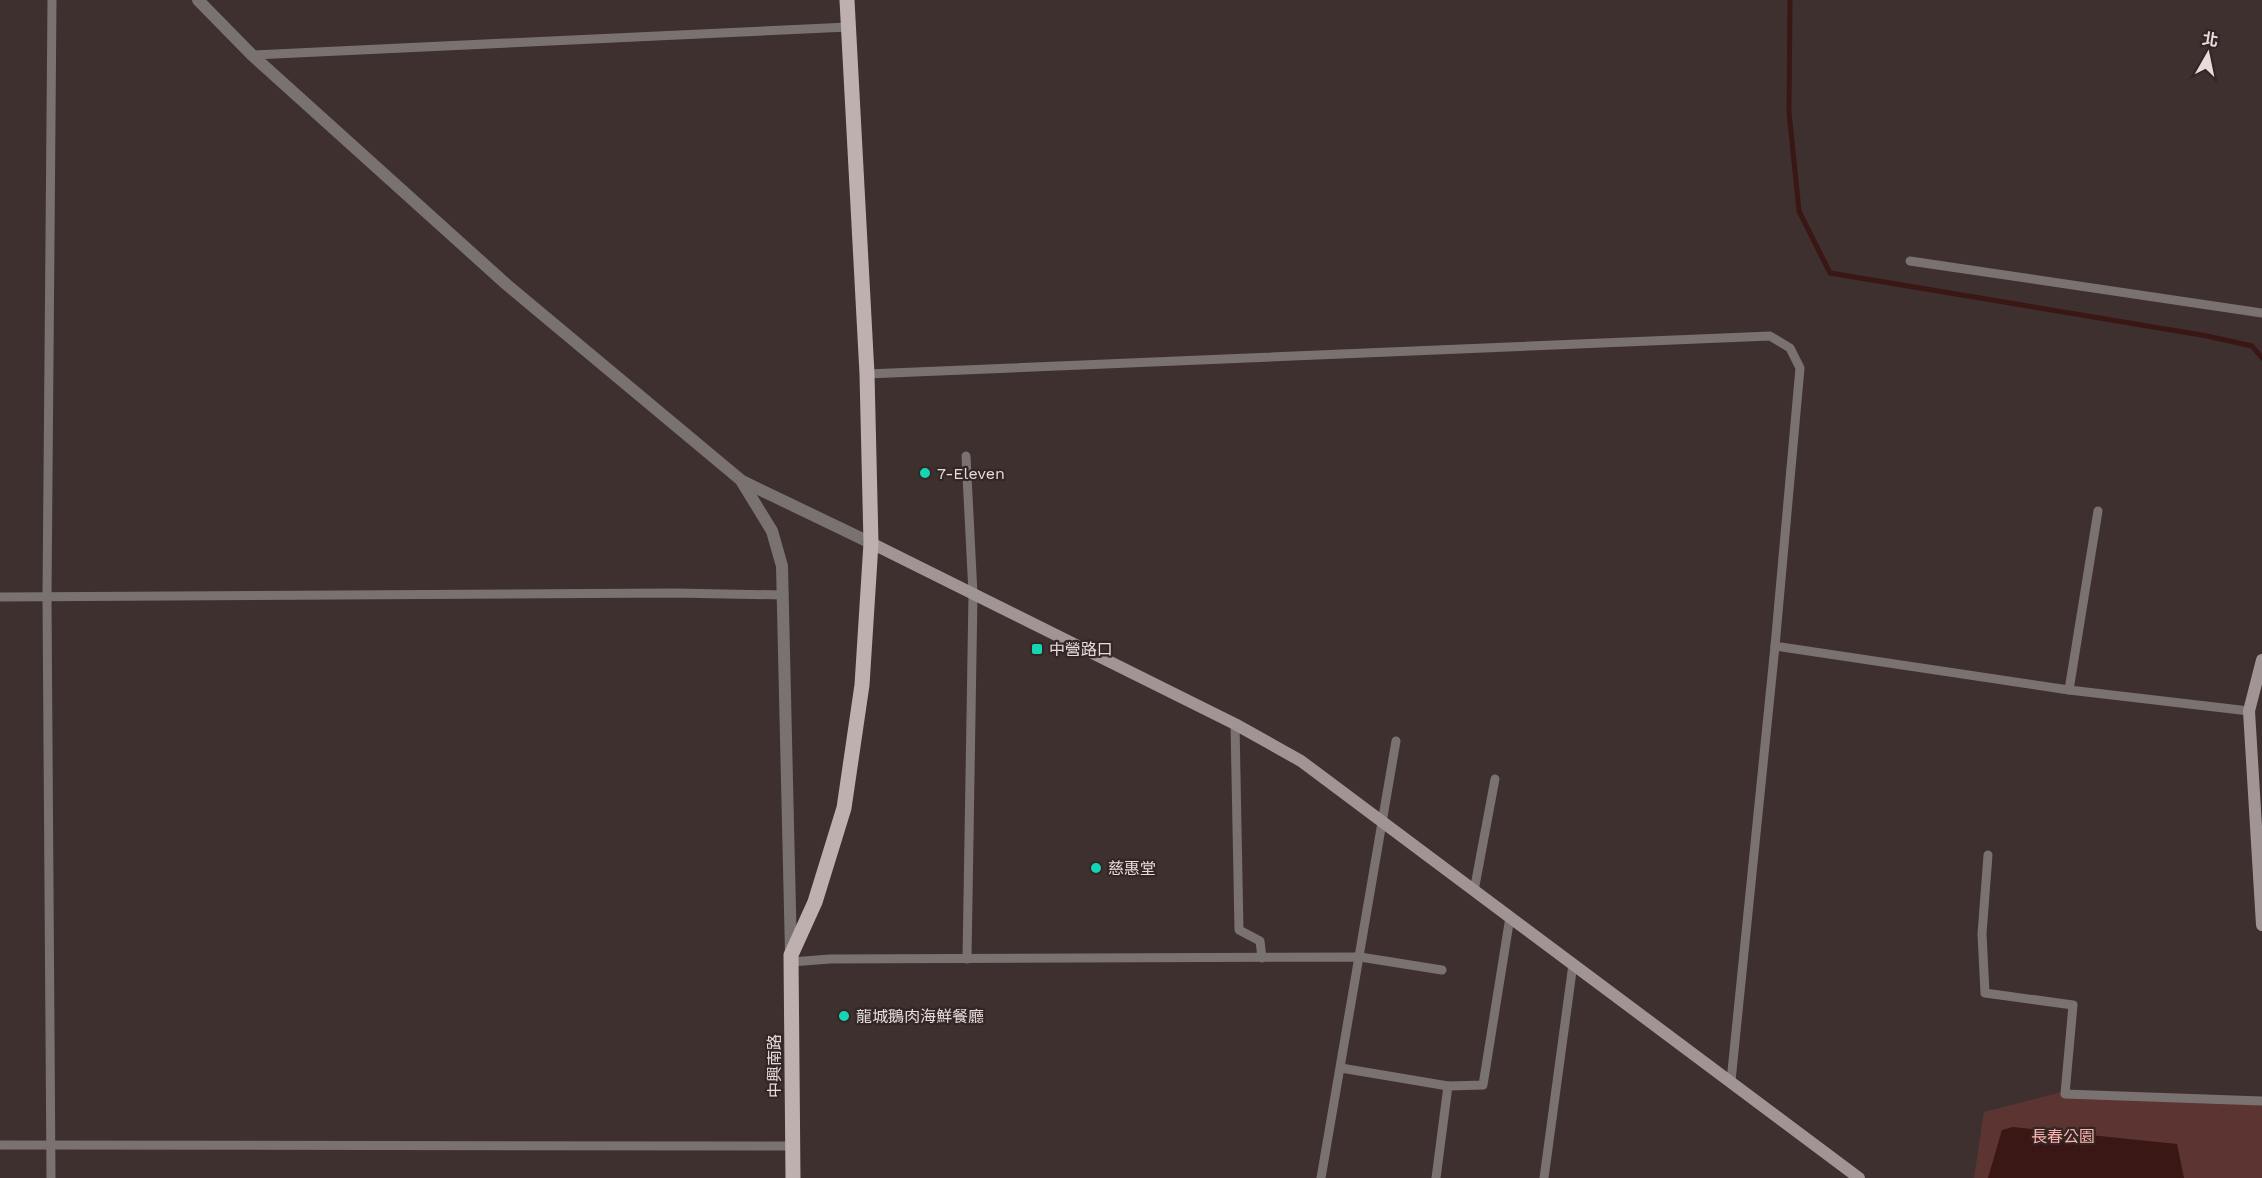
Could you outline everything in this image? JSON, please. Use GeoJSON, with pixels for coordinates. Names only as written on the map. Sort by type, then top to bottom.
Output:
{"type":"FeatureCollection","features":[{"type":"Feature","properties":{"kind":"main road"},"geometry":{"type":"LineString","coordinates":[[791,958],[815,902],[844,808],[862,685],[871,543],[867,374],[847,0]]}},
{"type":"Feature","properties":{"kind":"main road","name":"中興南路"},"geometry":{"type":"LineString","coordinates":[[791,958],[793,1178]]}},
{"type":"Feature","properties":{"kind":"street"},"geometry":{"type":"LineString","coordinates":[[198,0],[252,55],[506,284],[742,481],[1235,724],[1301,761],[1859,1178]]}},
{"type":"Feature","properties":{"kind":"street"},"geometry":{"type":"LineString","coordinates":[[742,481],[772,531],[782,566],[791,958]]}},
{"type":"Feature","properties":{"kind":"street"},"geometry":{"type":"LineString","coordinates":[[2262,660],[2249,711],[2260,821],[2262,926]]}},
{"type":"Feature","properties":{"kind":"lane"},"geometry":{"type":"LineString","coordinates":[[51,1178],[47,597],[52,0]]}},
{"type":"Feature","properties":{"kind":"lane"},"geometry":{"type":"LineString","coordinates":[[252,55],[848,27]]}},
{"type":"Feature","properties":{"kind":"lane"},"geometry":{"type":"LineString","coordinates":[[1911,261],[2262,313]]}},
{"type":"Feature","properties":{"kind":"lane"},"geometry":{"type":"LineString","coordinates":[[867,374],[1770,336],[1790,348],[1800,368],[1775,646],[1731,1081]]}},
{"type":"Feature","properties":{"kind":"lane"},"geometry":{"type":"LineString","coordinates":[[966,456],[973,594],[967,959]]}},
{"type":"Feature","properties":{"kind":"lane"},"geometry":{"type":"LineString","coordinates":[[2069,690],[2098,511]]}},
{"type":"Feature","properties":{"kind":"lane"},"geometry":{"type":"LineString","coordinates":[[0,597],[662,593],[784,595]]}},
{"type":"Feature","properties":{"kind":"lane"},"geometry":{"type":"LineString","coordinates":[[1775,646],[2069,690],[2249,711]]}},
{"type":"Feature","properties":{"kind":"lane"},"geometry":{"type":"LineString","coordinates":[[1235,724],[1239,930],[1260,940],[1262,958]]}},
{"type":"Feature","properties":{"kind":"lane"},"geometry":{"type":"LineString","coordinates":[[1321,1178],[1384,824],[1396,741]]}},
{"type":"Feature","properties":{"kind":"lane"},"geometry":{"type":"LineString","coordinates":[[1474,891],[1495,779]]}},
{"type":"Feature","properties":{"kind":"lane"},"geometry":{"type":"LineString","coordinates":[[1988,855],[1982,934],[1985,993],[2073,1005],[2065,1094],[2262,1101]]}},
{"type":"Feature","properties":{"kind":"lane"},"geometry":{"type":"LineString","coordinates":[[1341,1068],[1448,1086],[1483,1085],[1510,917]]}},
{"type":"Feature","properties":{"kind":"lane"},"geometry":{"type":"LineString","coordinates":[[791,958],[1360,957],[1442,970]]}},
{"type":"Feature","properties":{"kind":"lane"},"geometry":{"type":"LineString","coordinates":[[1544,1178],[1573,964]]}},
{"type":"Feature","properties":{"kind":"lane"},"geometry":{"type":"LineString","coordinates":[[1436,1178],[1448,1086]]}},
{"type":"Feature","properties":{"kind":"lane"},"geometry":{"type":"LineString","coordinates":[[0,1145],[792,1146]]}},
{"type":"Feature","properties":{"kind":"green space","name":"長春公園"},"geometry":{"type":"Polygon","coordinates":[[[2066,1091],[2262,1101],[2262,1178],[1974,1178],[1984,1112],[2066,1091]]]}},
{"type":"Feature","properties":{"kind":"shaded area"},"geometry":{"type":"Polygon","coordinates":[[[2013,1127],[2177,1144],[2184,1178],[1988,1178],[2002,1130],[2013,1127]]]}},
{"type":"Feature","properties":{"kind":"waterway"},"geometry":{"type":"LineString","coordinates":[[1790,0],[1789,112],[1799,211],[1830,273],[2207,336],[2252,346],[2262,358]]}},
{"type":"Feature","properties":{"kind":"place","name":"7-Eleven"},"geometry":{"type":"Point","coordinates":[925,473]}},
{"type":"Feature","properties":{"kind":"place","name":"中營路口"},"geometry":{"type":"Point","coordinates":[1037,649]}},
{"type":"Feature","properties":{"kind":"place","name":"慈惠堂"},"geometry":{"type":"Point","coordinates":[1096,868]}},
{"type":"Feature","properties":{"kind":"place","name":"龍城鵝肉海鮮餐廳"},"geometry":{"type":"Point","coordinates":[844,1016]}}]}
